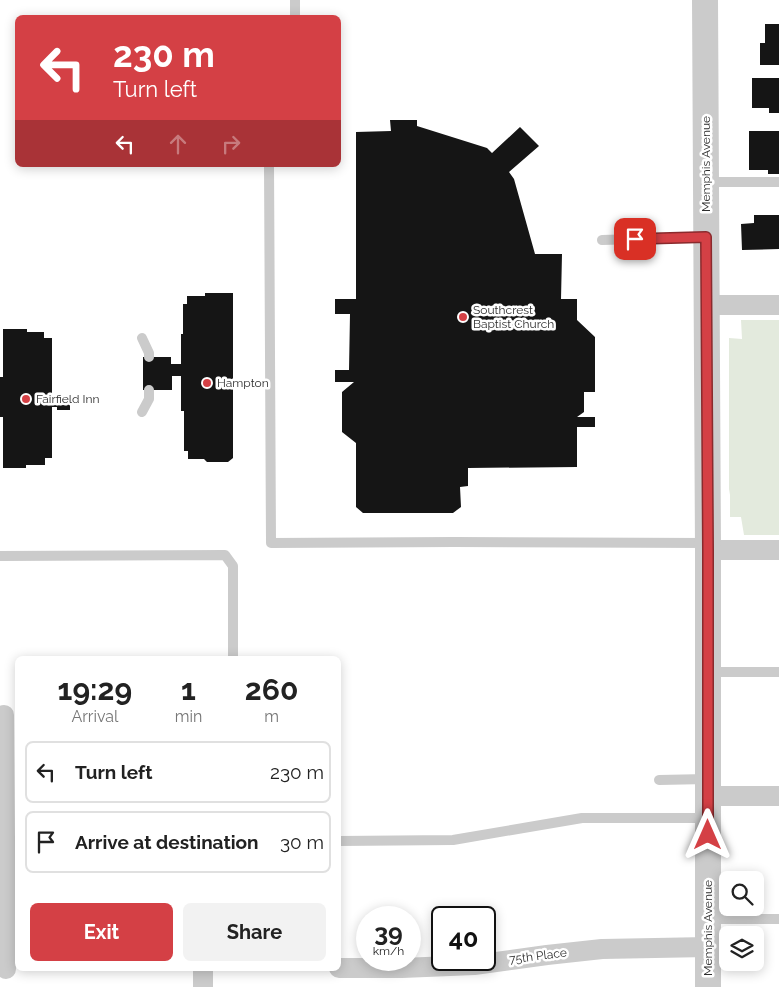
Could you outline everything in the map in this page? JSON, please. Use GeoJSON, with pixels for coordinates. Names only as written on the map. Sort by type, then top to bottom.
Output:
{"type":"FeatureCollection","features":[{"type":"Feature","properties":{"kind":"street","name":"Memphis Avenue"},"geometry":{"type":"LineString","coordinates":[[706,0],[708,987]]}},
{"type":"Feature","properties":{"kind":"street"},"geometry":{"type":"LineString","coordinates":[[707,305],[779,305]]}},
{"type":"Feature","properties":{"kind":"street"},"geometry":{"type":"LineString","coordinates":[[708,547],[779,550]]}},
{"type":"Feature","properties":{"kind":"street"},"geometry":{"type":"LineString","coordinates":[[7,715],[8,969]]}},
{"type":"Feature","properties":{"kind":"street"},"geometry":{"type":"LineString","coordinates":[[708,798],[779,796]]}},
{"type":"Feature","properties":{"kind":"street","name":"75th Place"},"geometry":{"type":"LineString","coordinates":[[341,968],[474,965],[547,954],[602,949],[708,947]]}},
{"type":"Feature","properties":{"kind":"street"},"geometry":{"type":"LineString","coordinates":[[203,971],[203,987]]}},
{"type":"Feature","properties":{"kind":"lane"},"geometry":{"type":"LineString","coordinates":[[295,0],[295,15]]}},
{"type":"Feature","properties":{"kind":"lane"},"geometry":{"type":"LineString","coordinates":[[269,167],[271,543],[454,542],[708,547]]}},
{"type":"Feature","properties":{"kind":"lane"},"geometry":{"type":"LineString","coordinates":[[706,182],[779,182]]}},
{"type":"Feature","properties":{"kind":"lane"},"geometry":{"type":"LineString","coordinates":[[602,240],[706,237]]}},
{"type":"Feature","properties":{"kind":"lane"},"geometry":{"type":"LineString","coordinates":[[142,338],[149,356]]}},
{"type":"Feature","properties":{"kind":"lane"},"geometry":{"type":"LineString","coordinates":[[142,412],[149,399],[149,390]]}},
{"type":"Feature","properties":{"kind":"lane"},"geometry":{"type":"LineString","coordinates":[[0,556],[225,556],[232,566],[232,656]]}},
{"type":"Feature","properties":{"kind":"lane"},"geometry":{"type":"LineString","coordinates":[[708,672],[779,672]]}},
{"type":"Feature","properties":{"kind":"lane"},"geometry":{"type":"LineString","coordinates":[[660,780],[708,798]]}},
{"type":"Feature","properties":{"kind":"lane"},"geometry":{"type":"LineString","coordinates":[[341,841],[452,840],[708,798]]}},
{"type":"Feature","properties":{"kind":"lane"},"geometry":{"type":"LineString","coordinates":[[708,919],[779,919]]}},
{"type":"Feature","properties":{"kind":"shaded area"},"geometry":{"type":"Polygon","coordinates":[[[741,320],[779,320],[779,535],[744,535],[741,517],[730,517],[729,338],[742,339],[741,320]]]}},
{"type":"Feature","properties":{"kind":"building"},"geometry":{"type":"Polygon","coordinates":[[[765,24],[779,24],[779,65],[760,65],[760,43],[765,43],[765,24]]]}},
{"type":"Feature","properties":{"kind":"building"},"geometry":{"type":"Polygon","coordinates":[[[752,78],[779,78],[779,113],[769,113],[769,108],[752,108],[752,78]]]}},
{"type":"Feature","properties":{"kind":"building","name":"Southcrest Baptist Church"},"geometry":{"type":"Polygon","coordinates":[[[390,120],[417,120],[417,126],[487,148],[492,153],[520,127],[539,146],[509,172],[514,179],[535,254],[562,254],[561,299],[577,299],[577,320],[595,337],[595,392],[584,392],[584,412],[577,417],[595,417],[595,427],[577,427],[577,467],[468,468],[468,486],[460,487],[461,507],[453,513],[363,513],[356,507],[356,443],[342,432],[342,392],[354,382],[335,382],[335,370],[349,370],[350,314],[335,314],[335,299],[356,299],[356,132],[391,131],[390,120]]]}},
{"type":"Feature","properties":{"kind":"building"},"geometry":{"type":"Polygon","coordinates":[[[749,131],[779,131],[779,174],[768,174],[768,170],[749,170],[749,131]]]}},
{"type":"Feature","properties":{"kind":"building"},"geometry":{"type":"Polygon","coordinates":[[[754,215],[779,215],[779,249],[742,250],[741,224],[754,223],[754,215]]]}},
{"type":"Feature","properties":{"kind":"building","name":"Hampton"},"geometry":{"type":"Polygon","coordinates":[[[205,293],[233,293],[233,458],[228,462],[207,462],[204,459],[188,459],[188,451],[184,451],[184,411],[181,411],[181,376],[172,376],[172,390],[143,390],[143,357],[171,357],[171,364],[181,364],[183,304],[187,304],[187,296],[205,296],[205,293]]]}},
{"type":"Feature","properties":{"kind":"building","name":"Fairfield Inn"},"geometry":{"type":"Polygon","coordinates":[[[3,329],[27,329],[27,332],[44,332],[44,338],[52,338],[52,401],[57,401],[57,397],[70,397],[70,410],[57,410],[57,407],[52,407],[52,458],[45,458],[45,465],[26,465],[26,468],[3,468],[3,417],[0,417],[0,377],[3,377],[3,329]]]}},
{"type":"Feature","properties":{"kind":"place","name":"Southcrest Baptist Church"},"geometry":{"type":"Point","coordinates":[463,317]}},
{"type":"Feature","properties":{"kind":"place","name":"Hampton"},"geometry":{"type":"Point","coordinates":[207,383]}},
{"type":"Feature","properties":{"kind":"place","name":"Fairfield Inn"},"geometry":{"type":"Point","coordinates":[26,399]}},
{"type":"Feature","properties":{"kind":"route"},"geometry":{"type":"LineString","coordinates":[[635,239],[706,237],[708,835]]}}]}
